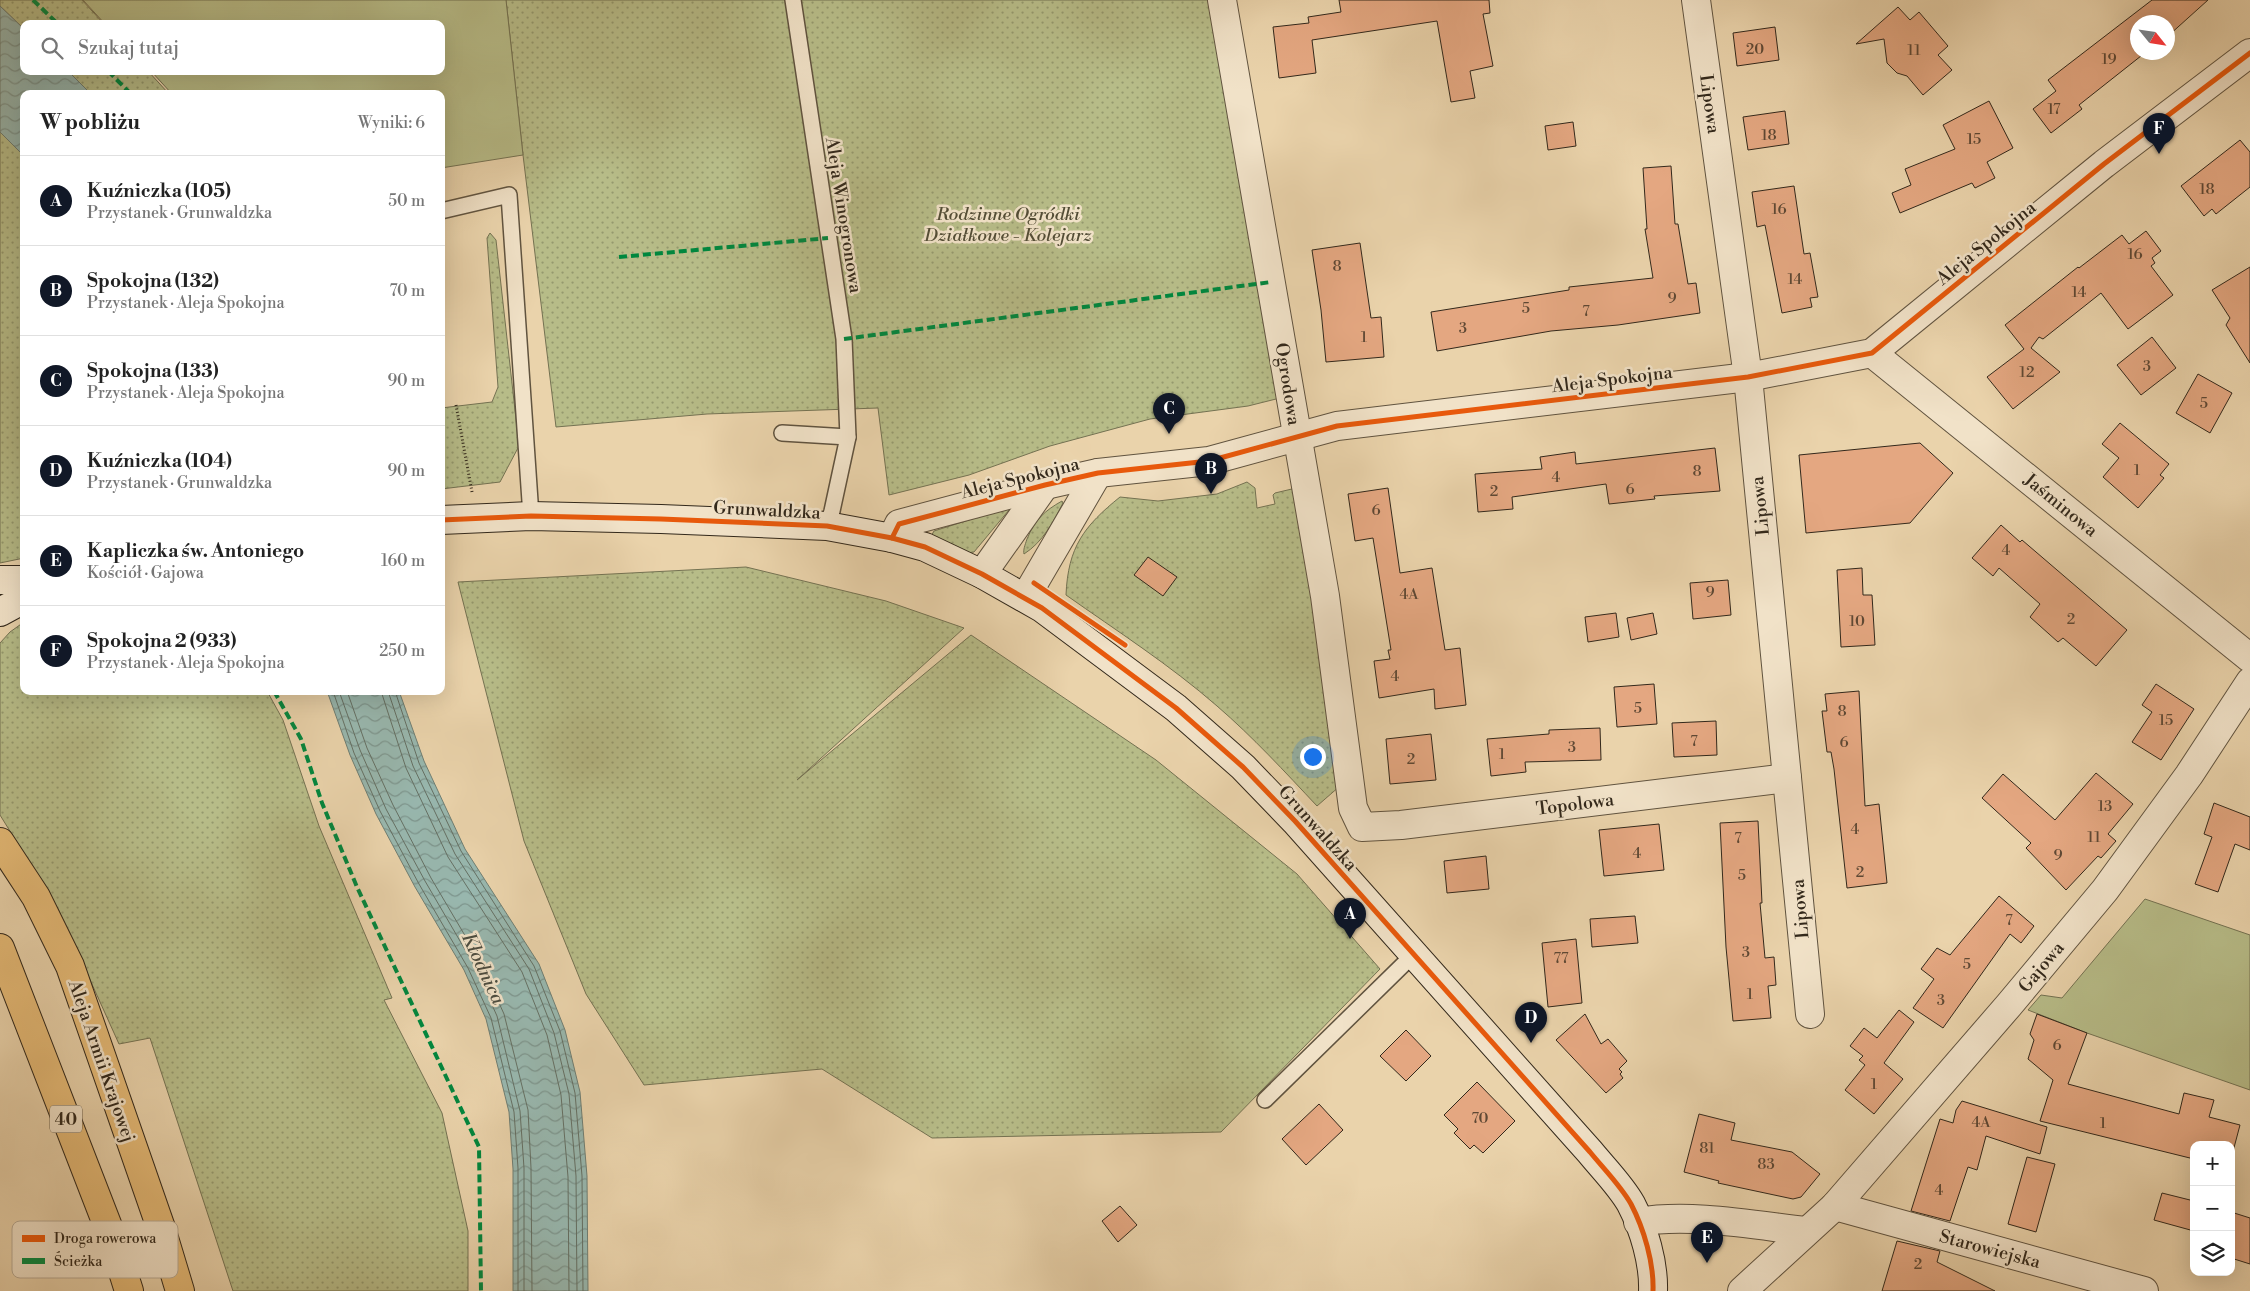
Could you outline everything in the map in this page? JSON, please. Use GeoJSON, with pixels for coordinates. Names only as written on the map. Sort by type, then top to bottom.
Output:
{"type":"FeatureCollection","features":[{"type":"Feature","properties":{"kind":"main road","name":"Aleja Armii Krajowej"},"geometry":{"type":"LineString","coordinates":[[0,842],[36,897],[70,966],[159,1221]]}},
{"type":"Feature","properties":{"kind":"main road","name":"40"},"geometry":{"type":"LineString","coordinates":[[0,948],[105,1221]]}},
{"type":"Feature","properties":{"kind":"main road","name":"40"},"geometry":{"type":"LineString","coordinates":[[125,1278],[129,1291]]}},
{"type":"Feature","properties":{"kind":"main road","name":"Aleja Armii Krajowej"},"geometry":{"type":"LineString","coordinates":[[176,1278],[180,1291]]}},
{"type":"Feature","properties":{"kind":"street","name":"Ogrodowa"},"geometry":{"type":"LineString","coordinates":[[1222,0],[1325,596],[1353,808],[1362,827]]}},
{"type":"Feature","properties":{"kind":"street","name":"Lipowa"},"geometry":{"type":"LineString","coordinates":[[1696,0],[1748,377],[1810,1014]]}},
{"type":"Feature","properties":{"kind":"street","name":"Aleja Spokojna"},"geometry":{"type":"LineString","coordinates":[[892,538],[899,524],[1045,485],[1098,473],[1209,461],[1337,426],[1748,377],[1872,353],[2104,164],[2250,53]]}},
{"type":"Feature","properties":{"kind":"street","name":"Jaśminowa"},"geometry":{"type":"LineString","coordinates":[[1872,353],[2250,658]]}},
{"type":"Feature","properties":{"kind":"street","name":"Aleja Spokojna"},"geometry":{"type":"LineString","coordinates":[[1025,598],[1098,473]]}},
{"type":"Feature","properties":{"kind":"street","name":"Aleja Spokojna"},"geometry":{"type":"LineString","coordinates":[[982,574],[1045,485]]}},
{"type":"Feature","properties":{"kind":"street","name":"Grunwaldzka"},"geometry":{"type":"LineString","coordinates":[[445,520],[531,516],[661,518],[827,526],[892,538],[925,547],[982,574],[1042,608],[1176,708],[1243,767],[1295,821],[1590,1152],[1630,1203],[1650,1260],[1653,1291]]}},
{"type":"Feature","properties":{"kind":"street"},"geometry":{"type":"LineString","coordinates":[[0,580],[20,580]]}},
{"type":"Feature","properties":{"kind":"street"},"geometry":{"type":"LineString","coordinates":[[0,612],[20,601]]}},
{"type":"Feature","properties":{"kind":"street","name":"Gajowa"},"geometry":{"type":"LineString","coordinates":[[1742,1291],[1835,1206],[2009,1005],[2105,890],[2188,775],[2250,682]]}},
{"type":"Feature","properties":{"kind":"street","name":"Topolowa"},"geometry":{"type":"LineString","coordinates":[[1362,827],[1401,825],[1787,778]]}},
{"type":"Feature","properties":{"kind":"street","name":"Starowiejska"},"geometry":{"type":"LineString","coordinates":[[1835,1206],[2144,1291]]}},
{"type":"Feature","properties":{"kind":"street"},"geometry":{"type":"LineString","coordinates":[[1638,1222],[1655,1219],[1679,1219],[1806,1231]]}},
{"type":"Feature","properties":{"kind":"street"},"geometry":{"type":"LineString","coordinates":[[1749,1225],[1768,1269]]}},
{"type":"Feature","properties":{"kind":"lane","name":"Aleja Winogronowa"},"geometry":{"type":"LineString","coordinates":[[793,0],[844,340],[848,437],[827,526]]}},
{"type":"Feature","properties":{"kind":"lane"},"geometry":{"type":"LineString","coordinates":[[445,210],[509,195],[531,516]]}},
{"type":"Feature","properties":{"kind":"lane"},"geometry":{"type":"LineString","coordinates":[[782,433],[848,437]]}},
{"type":"Feature","properties":{"kind":"lane"},"geometry":{"type":"LineString","coordinates":[[1265,1100],[1413,954]]}},
{"type":"Feature","properties":{"kind":"path"},"geometry":{"type":"LineString","coordinates":[[456,405],[477,517]]}},
{"type":"Feature","properties":{"kind":"green space"},"geometry":{"type":"Polygon","coordinates":[[[0,0],[82,0],[100,20],[20,20],[20,25],[0,6],[0,0]]]}},
{"type":"Feature","properties":{"kind":"green space"},"geometry":{"type":"Polygon","coordinates":[[[83,0],[506,0],[523,155],[445,167],[445,90],[168,90],[155,75],[445,75],[445,20],[101,20],[83,0]]]}},
{"type":"Feature","properties":{"kind":"green space","name":"Rodzinne Ogródki Działkowe - Kolejarz"},"geometry":{"type":"Polygon","coordinates":[[[506,0],[1228,0],[1280,398],[1248,406],[1150,419],[1050,446],[969,475],[889,495],[878,408],[707,414],[556,427],[506,0]]]}},
{"type":"Feature","properties":{"kind":"green space"},"geometry":{"type":"Polygon","coordinates":[[[72,75],[152,75],[165,90],[87,90],[72,75]]]}},
{"type":"Feature","properties":{"kind":"green space"},"geometry":{"type":"Polygon","coordinates":[[[0,132],[20,152],[20,559],[0,563],[0,132]]]}},
{"type":"Feature","properties":{"kind":"green space"},"geometry":{"type":"Polygon","coordinates":[[[490,233],[496,240],[519,446],[500,482],[445,489],[445,408],[492,402],[498,387],[487,238],[490,233]]]}},
{"type":"Feature","properties":{"kind":"green space"},"geometry":{"type":"Polygon","coordinates":[[[1247,482],[1255,488],[1257,508],[1275,504],[1273,495],[1275,493],[1296,488],[1340,786],[1317,806],[1256,742],[1199,691],[1181,676],[1066,595],[1070,564],[1080,539],[1097,518],[1120,497],[1158,501],[1217,494],[1247,482]]]}},
{"type":"Feature","properties":{"kind":"green space"},"geometry":{"type":"Polygon","coordinates":[[[1062,501],[1063,503],[1047,531],[1037,544],[1024,554],[1027,539],[1033,526],[1045,512],[1062,501]]]}},
{"type":"Feature","properties":{"kind":"green space"},"geometry":{"type":"Polygon","coordinates":[[[1007,508],[1009,510],[974,552],[967,553],[931,536],[934,531],[1007,508]]]}},
{"type":"Feature","properties":{"kind":"green space"},"geometry":{"type":"Polygon","coordinates":[[[746,567],[886,601],[964,628],[797,780],[971,635],[1156,760],[1297,874],[1380,969],[1221,1132],[932,1138],[822,1069],[644,1085],[586,994],[524,841],[458,582],[746,567]]]}},
{"type":"Feature","properties":{"kind":"green space"},"geometry":{"type":"Polygon","coordinates":[[[20,625],[20,695],[269,695],[283,720],[319,826],[392,998],[384,1000],[442,1113],[468,1231],[468,1291],[233,1291],[150,1038],[119,1044],[58,909],[0,815],[0,643],[20,625]]]}},
{"type":"Feature","properties":{"kind":"green space"},"geometry":{"type":"Polygon","coordinates":[[[2145,899],[2250,935],[2250,1090],[2087,1033],[2028,1010],[2041,995],[2062,998],[2145,899]]]}},
{"type":"Feature","properties":{"kind":"water"},"geometry":{"type":"Polygon","coordinates":[[[0,6],[20,25],[20,75],[72,75],[87,90],[20,90],[20,152],[0,132],[0,6]]]}},
{"type":"Feature","properties":{"kind":"water","name":"Kłodnica"},"geometry":{"type":"Polygon","coordinates":[[[328,695],[400,695],[424,761],[465,849],[539,964],[565,1030],[580,1092],[587,1176],[588,1291],[513,1291],[513,1169],[509,1112],[486,1019],[464,970],[415,887],[376,814],[350,755],[328,695]]]}},
{"type":"Feature","properties":{"kind":"building"},"geometry":{"type":"Polygon","coordinates":[[[1339,0],[1489,0],[1490,13],[1483,14],[1493,66],[1470,71],[1475,98],[1451,102],[1437,21],[1312,40],[1316,73],[1279,78],[1273,27],[1309,23],[1308,17],[1341,12],[1339,0]]]}},
{"type":"Feature","properties":{"kind":"building"},"geometry":{"type":"Polygon","coordinates":[[[2152,0],[2208,0],[2175,30],[2175,15],[2132,15],[2152,0]]]}},
{"type":"Feature","properties":{"kind":"building"},"geometry":{"type":"Polygon","coordinates":[[[1898,7],[1910,20],[1919,12],[1948,46],[1938,55],[1952,70],[1923,95],[1907,76],[1897,73],[1887,63],[1884,39],[1856,44],[1898,7]]]}},
{"type":"Feature","properties":{"kind":"building"},"geometry":{"type":"Polygon","coordinates":[[[2130,17],[2130,60],[2136,60],[2079,105],[2082,109],[2051,133],[2033,109],[2056,91],[2048,80],[2130,17]]]}},
{"type":"Feature","properties":{"kind":"building"},"geometry":{"type":"Polygon","coordinates":[[[1775,27],[1779,60],[1737,66],[1733,33],[1775,27]]]}},
{"type":"Feature","properties":{"kind":"building"},"geometry":{"type":"Polygon","coordinates":[[[1989,101],[2013,148],[1987,162],[1995,178],[1975,188],[1972,183],[1900,213],[1892,193],[1911,185],[1905,169],[1955,149],[1943,125],[1989,101]]]}},
{"type":"Feature","properties":{"kind":"building"},"geometry":{"type":"Polygon","coordinates":[[[1785,111],[1789,144],[1748,150],[1743,117],[1785,111]]]}},
{"type":"Feature","properties":{"kind":"building"},"geometry":{"type":"Polygon","coordinates":[[[1573,122],[1576,146],[1548,150],[1545,126],[1573,122]]]}},
{"type":"Feature","properties":{"kind":"building"},"geometry":{"type":"Polygon","coordinates":[[[2240,140],[2250,152],[2250,187],[2216,214],[2212,209],[2204,216],[2181,186],[2240,140]]]}},
{"type":"Feature","properties":{"kind":"building"},"geometry":{"type":"Polygon","coordinates":[[[1671,166],[1675,224],[1678,224],[1688,284],[1696,283],[1700,313],[1618,325],[1551,331],[1437,351],[1431,312],[1569,290],[1569,287],[1653,278],[1645,229],[1647,229],[1643,168],[1671,166]]]}},
{"type":"Feature","properties":{"kind":"building"},"geometry":{"type":"Polygon","coordinates":[[[1794,186],[1804,254],[1810,253],[1818,297],[1810,298],[1812,307],[1782,313],[1765,225],[1757,227],[1752,192],[1794,186]]]}},
{"type":"Feature","properties":{"kind":"building"},"geometry":{"type":"Polygon","coordinates":[[[2146,231],[2161,251],[2152,258],[2155,263],[2151,266],[2173,295],[2128,329],[2101,293],[2043,339],[2039,337],[2031,348],[2060,372],[2013,409],[1987,377],[2024,349],[2005,325],[2122,235],[2129,244],[2146,231]]]}},
{"type":"Feature","properties":{"kind":"building"},"geometry":{"type":"Polygon","coordinates":[[[1360,243],[1371,318],[1381,317],[1384,357],[1326,362],[1312,250],[1360,243]]]}},
{"type":"Feature","properties":{"kind":"building"},"geometry":{"type":"Polygon","coordinates":[[[2250,267],[2250,363],[2226,325],[2230,318],[2212,290],[2250,267]]]}},
{"type":"Feature","properties":{"kind":"building"},"geometry":{"type":"Polygon","coordinates":[[[2152,337],[2176,368],[2141,395],[2117,365],[2152,337]]]}},
{"type":"Feature","properties":{"kind":"building"},"geometry":{"type":"Polygon","coordinates":[[[2198,374],[2232,393],[2210,433],[2176,413],[2198,374]]]}},
{"type":"Feature","properties":{"kind":"building"},"geometry":{"type":"Polygon","coordinates":[[[2120,423],[2169,464],[2160,475],[2164,478],[2138,508],[2103,477],[2119,458],[2102,444],[2120,423]]]}},
{"type":"Feature","properties":{"kind":"building"},"geometry":{"type":"Polygon","coordinates":[[[1920,443],[1953,473],[1910,523],[1806,533],[1799,455],[1920,443]]]}},
{"type":"Feature","properties":{"kind":"building"},"geometry":{"type":"Polygon","coordinates":[[[1715,448],[1720,491],[1654,496],[1655,499],[1609,504],[1606,484],[1512,497],[1513,509],[1478,512],[1475,474],[1542,469],[1540,457],[1575,452],[1576,464],[1715,448]]]}},
{"type":"Feature","properties":{"kind":"building"},"geometry":{"type":"Polygon","coordinates":[[[1388,488],[1400,573],[1432,568],[1445,650],[1460,648],[1466,705],[1435,709],[1434,689],[1379,698],[1374,661],[1390,659],[1388,650],[1391,650],[1373,538],[1355,541],[1348,494],[1388,488]]]}},
{"type":"Feature","properties":{"kind":"building"},"geometry":{"type":"Polygon","coordinates":[[[2001,525],[2020,542],[2022,540],[2127,630],[2096,666],[2063,638],[2058,642],[2030,617],[2040,604],[1999,568],[1993,576],[1972,558],[2001,525]]]}},
{"type":"Feature","properties":{"kind":"building"},"geometry":{"type":"Polygon","coordinates":[[[1148,557],[1177,577],[1163,596],[1134,575],[1148,557]]]}},
{"type":"Feature","properties":{"kind":"building"},"geometry":{"type":"Polygon","coordinates":[[[1862,568],[1863,595],[1872,595],[1875,645],[1841,647],[1837,570],[1862,568]]]}},
{"type":"Feature","properties":{"kind":"building"},"geometry":{"type":"Polygon","coordinates":[[[1728,580],[1731,615],[1693,619],[1690,583],[1728,580]]]}},
{"type":"Feature","properties":{"kind":"building"},"geometry":{"type":"Polygon","coordinates":[[[1616,613],[1619,637],[1588,642],[1585,617],[1616,613]]]}},
{"type":"Feature","properties":{"kind":"building"},"geometry":{"type":"Polygon","coordinates":[[[1653,613],[1657,634],[1631,640],[1627,618],[1653,613]]]}},
{"type":"Feature","properties":{"kind":"building"},"geometry":{"type":"Polygon","coordinates":[[[1654,684],[1657,724],[1617,727],[1614,687],[1654,684]]]}},
{"type":"Feature","properties":{"kind":"building"},"geometry":{"type":"Polygon","coordinates":[[[2156,684],[2194,709],[2161,760],[2132,742],[2152,712],[2142,705],[2156,684]]]}},
{"type":"Feature","properties":{"kind":"building"},"geometry":{"type":"Polygon","coordinates":[[[1859,691],[1865,806],[1879,804],[1887,883],[1847,888],[1834,769],[1831,752],[1827,752],[1822,711],[1827,711],[1825,694],[1859,691]]]}},
{"type":"Feature","properties":{"kind":"building"},"geometry":{"type":"Polygon","coordinates":[[[1716,721],[1717,755],[1674,757],[1672,723],[1716,721]]]}},
{"type":"Feature","properties":{"kind":"building"},"geometry":{"type":"Polygon","coordinates":[[[1600,728],[1601,760],[1525,762],[1526,772],[1491,776],[1487,739],[1549,734],[1549,730],[1600,728]]]}},
{"type":"Feature","properties":{"kind":"building"},"geometry":{"type":"Polygon","coordinates":[[[1431,734],[1436,780],[1390,784],[1386,739],[1431,734]]]}},
{"type":"Feature","properties":{"kind":"building"},"geometry":{"type":"Polygon","coordinates":[[[2096,773],[2133,804],[2108,834],[2116,841],[2101,858],[2098,856],[2066,890],[2026,848],[2031,843],[1982,798],[2003,774],[2055,820],[2096,773]]]}},
{"type":"Feature","properties":{"kind":"building"},"geometry":{"type":"Polygon","coordinates":[[[2214,803],[2250,817],[2250,850],[2235,844],[2218,892],[2195,884],[2212,837],[2204,834],[2214,803]]]}},
{"type":"Feature","properties":{"kind":"building"},"geometry":{"type":"Polygon","coordinates":[[[1758,821],[1762,903],[1760,903],[1765,958],[1774,957],[1776,985],[1768,986],[1771,1018],[1733,1021],[1726,947],[1720,823],[1758,821]]]}},
{"type":"Feature","properties":{"kind":"building"},"geometry":{"type":"Polygon","coordinates":[[[1659,824],[1664,870],[1604,876],[1599,830],[1659,824]]]}},
{"type":"Feature","properties":{"kind":"building"},"geometry":{"type":"Polygon","coordinates":[[[1486,856],[1489,889],[1447,893],[1444,861],[1486,856]]]}},
{"type":"Feature","properties":{"kind":"building"},"geometry":{"type":"Polygon","coordinates":[[[1999,896],[2034,926],[2021,943],[2010,934],[1943,1028],[1913,1008],[1934,979],[1921,969],[1937,948],[1950,955],[1999,896]]]}},
{"type":"Feature","properties":{"kind":"building"},"geometry":{"type":"Polygon","coordinates":[[[1635,916],[1638,943],[1592,947],[1590,919],[1635,916]]]}},
{"type":"Feature","properties":{"kind":"building"},"geometry":{"type":"Polygon","coordinates":[[[1576,939],[1582,1003],[1548,1007],[1542,943],[1576,939]]]}},
{"type":"Feature","properties":{"kind":"building"},"geometry":{"type":"Polygon","coordinates":[[[1899,1010],[1914,1022],[1884,1063],[1903,1079],[1874,1114],[1845,1090],[1865,1065],[1859,1060],[1863,1056],[1850,1046],[1864,1028],[1877,1038],[1899,1010]]]}},
{"type":"Feature","properties":{"kind":"building"},"geometry":{"type":"Polygon","coordinates":[[[1585,1014],[1601,1044],[1608,1039],[1627,1061],[1619,1069],[1622,1072],[1620,1074],[1623,1078],[1606,1093],[1556,1040],[1585,1014]]]}},
{"type":"Feature","properties":{"kind":"building"},"geometry":{"type":"Polygon","coordinates":[[[2037,1014],[2087,1033],[2068,1084],[2179,1114],[2184,1093],[2214,1100],[2209,1117],[2240,1125],[2235,1144],[2235,1141],[2190,1141],[2190,1158],[2040,1121],[2053,1080],[2028,1059],[2034,1040],[2030,1034],[2037,1014]]]}},
{"type":"Feature","properties":{"kind":"building"},"geometry":{"type":"Polygon","coordinates":[[[1406,1030],[1431,1056],[1406,1081],[1380,1056],[1406,1030]]]}},
{"type":"Feature","properties":{"kind":"building"},"geometry":{"type":"Polygon","coordinates":[[[1477,1082],[1515,1121],[1483,1153],[1474,1145],[1470,1149],[1454,1133],[1458,1129],[1444,1115],[1477,1082]]]}},
{"type":"Feature","properties":{"kind":"building"},"geometry":{"type":"Polygon","coordinates":[[[1962,1101],[2047,1127],[2040,1154],[1986,1136],[1977,1170],[1968,1167],[1950,1221],[1911,1211],[1940,1119],[1953,1123],[1956,1110],[1962,1101]]]}},
{"type":"Feature","properties":{"kind":"building"},"geometry":{"type":"Polygon","coordinates":[[[1319,1104],[1343,1130],[1306,1165],[1282,1139],[1319,1104]]]}},
{"type":"Feature","properties":{"kind":"building"},"geometry":{"type":"Polygon","coordinates":[[[1699,1114],[1735,1123],[1731,1140],[1792,1152],[1820,1174],[1801,1197],[1793,1199],[1718,1183],[1719,1181],[1684,1172],[1699,1114]]]}},
{"type":"Feature","properties":{"kind":"building"},"geometry":{"type":"Polygon","coordinates":[[[2027,1157],[2055,1164],[2036,1232],[2008,1224],[2027,1157]]]}},
{"type":"Feature","properties":{"kind":"building"},"geometry":{"type":"Polygon","coordinates":[[[2162,1193],[2190,1200],[2190,1230],[2154,1220],[2162,1193]]]}},
{"type":"Feature","properties":{"kind":"building"},"geometry":{"type":"Polygon","coordinates":[[[1120,1206],[1137,1225],[1118,1242],[1102,1221],[1120,1206]]]}},
{"type":"Feature","properties":{"kind":"building"},"geometry":{"type":"Polygon","coordinates":[[[2235,1213],[2250,1218],[2250,1264],[2235,1259],[2235,1213]]]}},
{"type":"Feature","properties":{"kind":"building"},"geometry":{"type":"Polygon","coordinates":[[[1897,1241],[1940,1251],[1937,1262],[1995,1291],[1882,1291],[1897,1241]]]}},
{"type":"Feature","properties":{"kind":"marked path"},"geometry":{"type":"LineString","coordinates":[[33,0],[54,20]]}},
{"type":"Feature","properties":{"kind":"marked path"},"geometry":{"type":"LineString","coordinates":[[112,75],[127,90]]}},
{"type":"Feature","properties":{"kind":"marked path"},"geometry":{"type":"LineString","coordinates":[[619,257],[828,238]]}},
{"type":"Feature","properties":{"kind":"marked path"},"geometry":{"type":"LineString","coordinates":[[844,339],[1271,282]]}},
{"type":"Feature","properties":{"kind":"marked path"},"geometry":{"type":"LineString","coordinates":[[276,695],[301,739],[322,803],[357,887],[479,1147],[481,1291]]}},
{"type":"Feature","properties":{"kind":"cycle path"},"geometry":{"type":"LineString","coordinates":[[892,538],[899,524],[1045,485],[1098,473],[1209,461],[1337,426],[1748,377],[1872,353],[2104,164],[2250,53]]}},
{"type":"Feature","properties":{"kind":"cycle path"},"geometry":{"type":"LineString","coordinates":[[445,520],[531,516],[827,526],[892,538],[925,547],[982,574],[1042,608],[1176,708],[1243,767],[1295,821],[1612,1177],[1631,1204],[1644,1235],[1652,1269],[1653,1291]]}},
{"type":"Feature","properties":{"kind":"cycle path"},"geometry":{"type":"LineString","coordinates":[[1034,583],[1125,645]]}},
{"type":"Feature","properties":{"kind":"place","name":"Spokojna 2 (933)"},"geometry":{"type":"Point","coordinates":[2159,154]}},
{"type":"Feature","properties":{"kind":"place","name":"Spokojna (133)"},"geometry":{"type":"Point","coordinates":[1169,434]}},
{"type":"Feature","properties":{"kind":"place","name":"Spokojna (132)"},"geometry":{"type":"Point","coordinates":[1211,494]}},
{"type":"Feature","properties":{"kind":"place","name":"Kuźniczka (105)"},"geometry":{"type":"Point","coordinates":[1350,939]}},
{"type":"Feature","properties":{"kind":"place","name":"Kuźniczka (104)"},"geometry":{"type":"Point","coordinates":[1531,1043]}},
{"type":"Feature","properties":{"kind":"place","name":"Kapliczka św. Antoniego"},"geometry":{"type":"Point","coordinates":[1707,1263]}}]}
